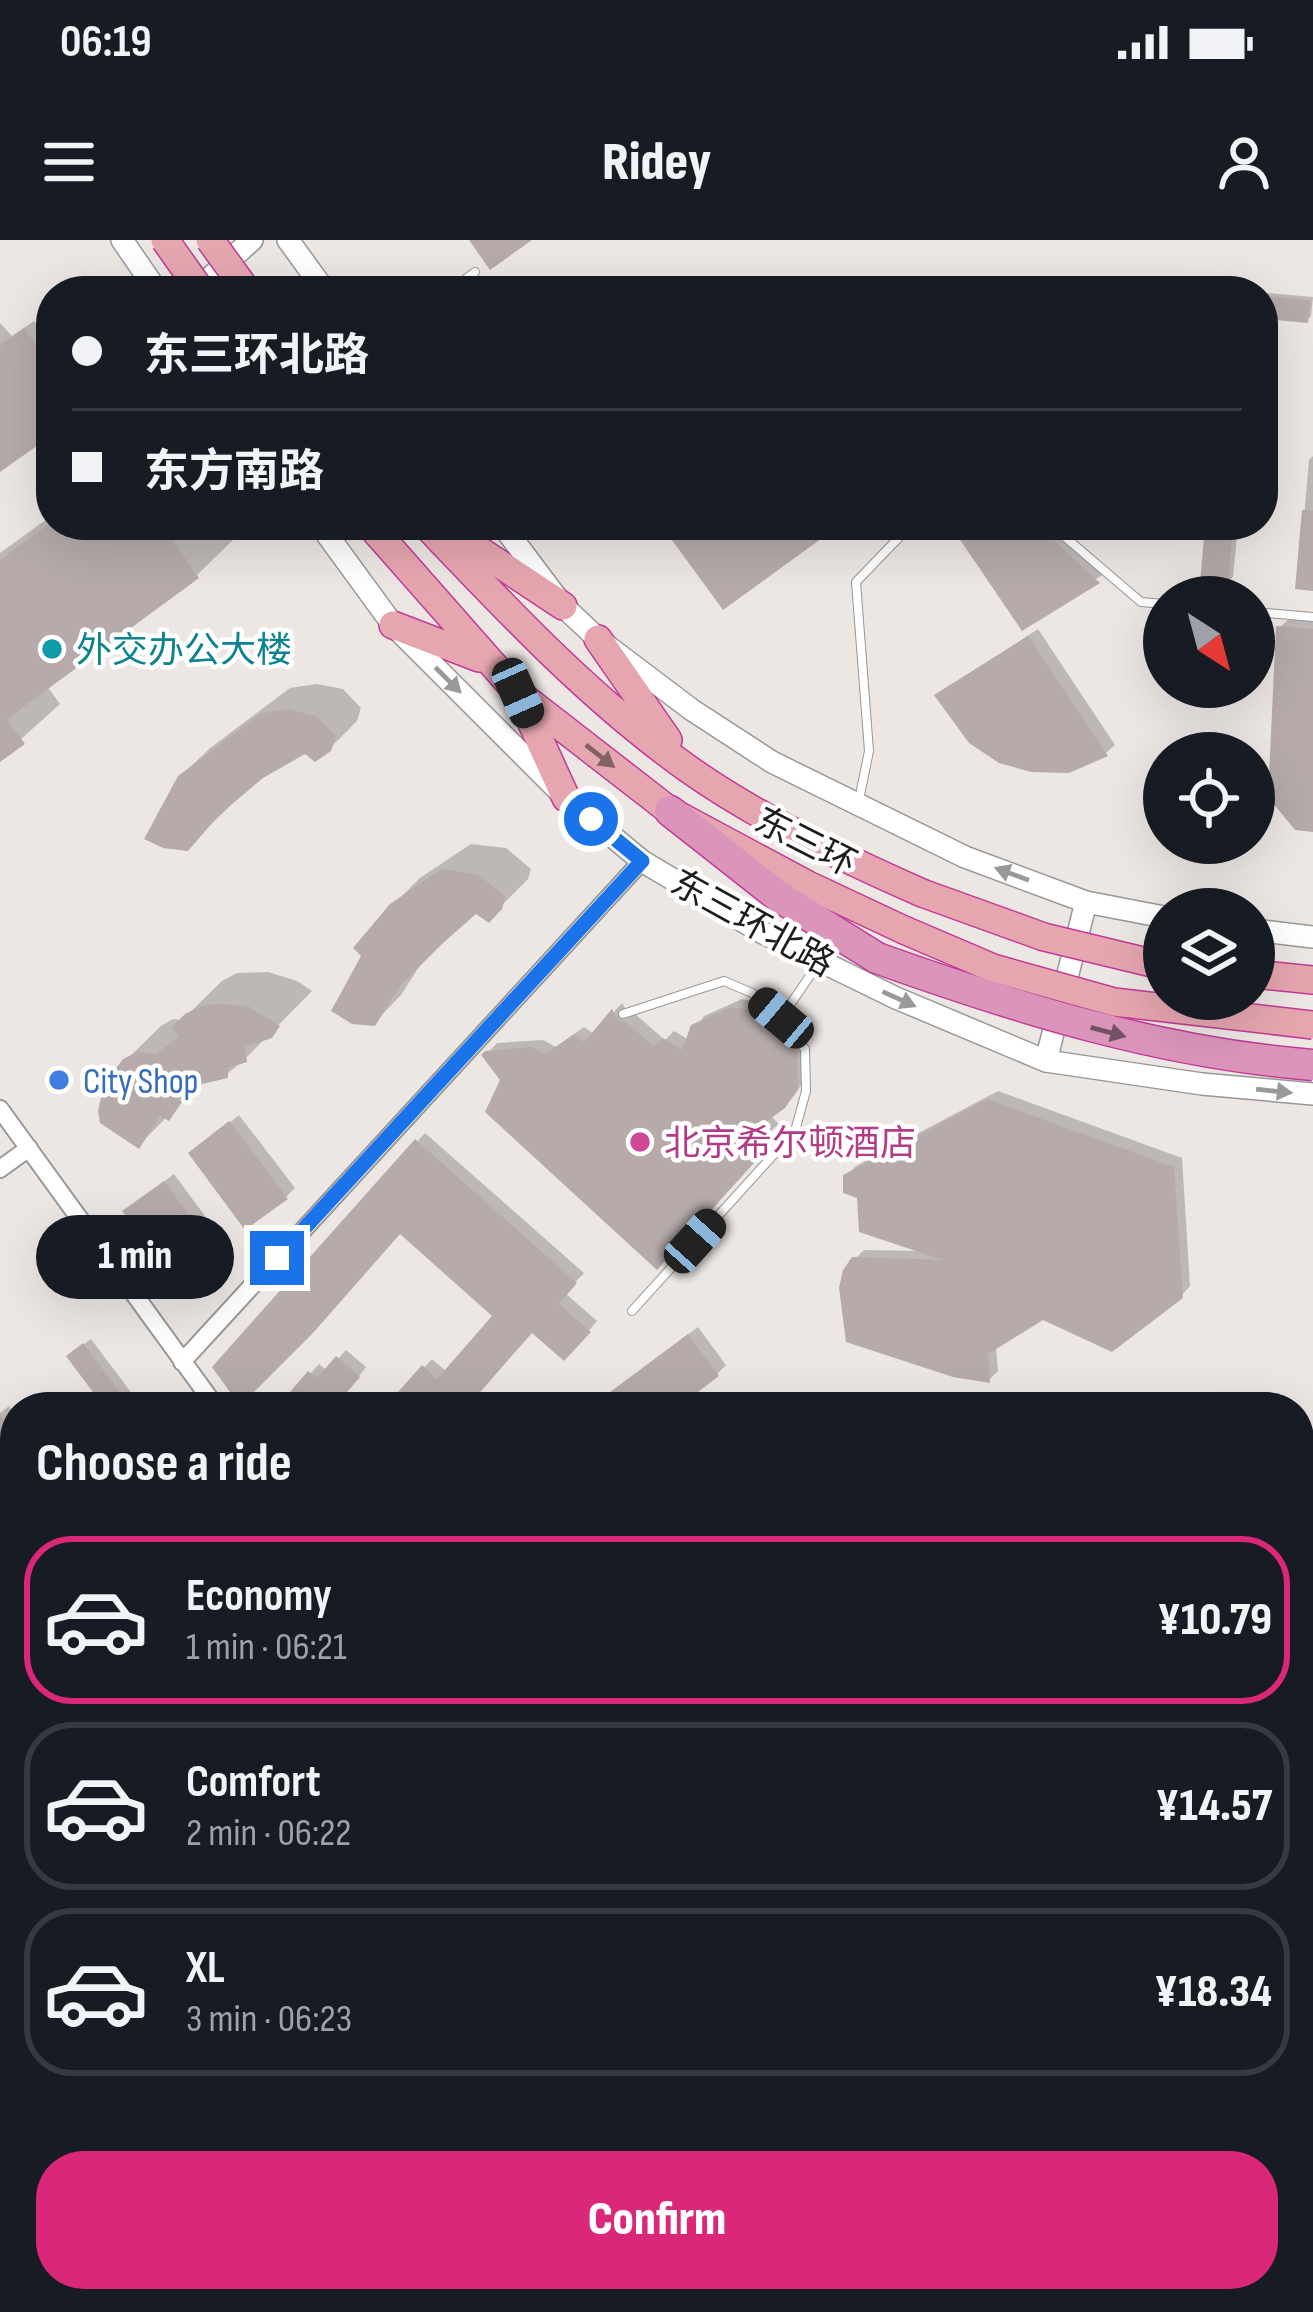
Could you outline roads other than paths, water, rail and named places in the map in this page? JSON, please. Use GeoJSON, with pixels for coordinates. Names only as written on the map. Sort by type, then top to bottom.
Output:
{"type":"FeatureCollection","features":[{"type":"Feature","properties":{"kind":"highway"},"geometry":{"type":"LineString","coordinates":[[165,240],[188,276]]}},
{"type":"Feature","properties":{"kind":"highway"},"geometry":{"type":"LineString","coordinates":[[210,240],[236,276]]}},
{"type":"Feature","properties":{"kind":"highway","name":"东三环"},"geometry":{"type":"LineString","coordinates":[[383,540],[518,693],[670,811],[808,885],[993,968],[1114,1002],[1313,1025]]}},
{"type":"Feature","properties":{"kind":"highway","name":"东三环"},"geometry":{"type":"LineString","coordinates":[[439,540],[549,655],[688,768],[828,851],[922,892],[1044,937],[1143,961]]}},
{"type":"Feature","properties":{"kind":"highway"},"geometry":{"type":"LineString","coordinates":[[463,540],[562,606]]}},
{"type":"Feature","properties":{"kind":"highway"},"geometry":{"type":"LineString","coordinates":[[393,625],[486,660]]}},
{"type":"Feature","properties":{"kind":"highway"},"geometry":{"type":"LineString","coordinates":[[598,639],[688,768]]}},
{"type":"Feature","properties":{"kind":"highway"},"geometry":{"type":"LineString","coordinates":[[518,693],[566,798]]}},
{"type":"Feature","properties":{"kind":"highway"},"geometry":{"type":"LineString","coordinates":[[670,811],[778,896],[877,958],[990,999],[1120,1036],[1239,1059],[1313,1065]]}},
{"type":"Feature","properties":{"kind":"highway"},"geometry":{"type":"LineString","coordinates":[[1275,976],[1313,980]]}},
{"type":"Feature","properties":{"kind":"street"},"geometry":{"type":"LineString","coordinates":[[122,240],[147,276]]}},
{"type":"Feature","properties":{"kind":"street"},"geometry":{"type":"LineString","coordinates":[[214,276],[252,240]]}},
{"type":"Feature","properties":{"kind":"street"},"geometry":{"type":"LineString","coordinates":[[288,240],[314,276]]}},
{"type":"Feature","properties":{"kind":"street","name":"东三环北路"},"geometry":{"type":"LineString","coordinates":[[331,540],[393,625],[566,798],[642,861],[761,932],[896,998],[1046,1061],[1202,1084],[1313,1094]]}},
{"type":"Feature","properties":{"kind":"street"},"geometry":{"type":"LineString","coordinates":[[513,540],[562,606],[598,639],[692,710],[772,762],[964,856],[1086,902],[1143,913]]}},
{"type":"Feature","properties":{"kind":"street"},"geometry":{"type":"LineString","coordinates":[[182,1362],[642,861]]}},
{"type":"Feature","properties":{"kind":"street"},"geometry":{"type":"LineString","coordinates":[[1046,1061],[1086,902]]}},
{"type":"Feature","properties":{"kind":"street"},"geometry":{"type":"LineString","coordinates":[[1275,932],[1313,937]]}},
{"type":"Feature","properties":{"kind":"street"},"geometry":{"type":"LineString","coordinates":[[0,1109],[205,1392]]}},
{"type":"Feature","properties":{"kind":"street"},"geometry":{"type":"LineString","coordinates":[[0,1169],[29,1148]]}},
{"type":"Feature","properties":{"kind":"lane"},"geometry":{"type":"LineString","coordinates":[[470,276],[475,272]]}},
{"type":"Feature","properties":{"kind":"lane"},"geometry":{"type":"LineString","coordinates":[[859,805],[869,751],[856,582],[897,540]]}},
{"type":"Feature","properties":{"kind":"lane"},"geometry":{"type":"LineString","coordinates":[[1069,540],[1143,602]]}},
{"type":"Feature","properties":{"kind":"lane"},"geometry":{"type":"LineString","coordinates":[[1275,614],[1313,617]]}},
{"type":"Feature","properties":{"kind":"lane"},"geometry":{"type":"LineString","coordinates":[[781,1018],[820,961]]}},
{"type":"Feature","properties":{"kind":"lane"},"geometry":{"type":"LineString","coordinates":[[623,1014],[724,980],[752,993],[781,1018],[805,1049],[806,1091],[795,1131],[632,1311]]}},
{"type":"Feature","properties":{"kind":"place","name":"外交办公大楼"},"geometry":{"type":"Point","coordinates":[52,649]}},
{"type":"Feature","properties":{"kind":"place","name":"City Shop"},"geometry":{"type":"Point","coordinates":[59,1080]}},
{"type":"Feature","properties":{"kind":"place","name":"北京希尔顿酒店"},"geometry":{"type":"Point","coordinates":[640,1142]}}]}
